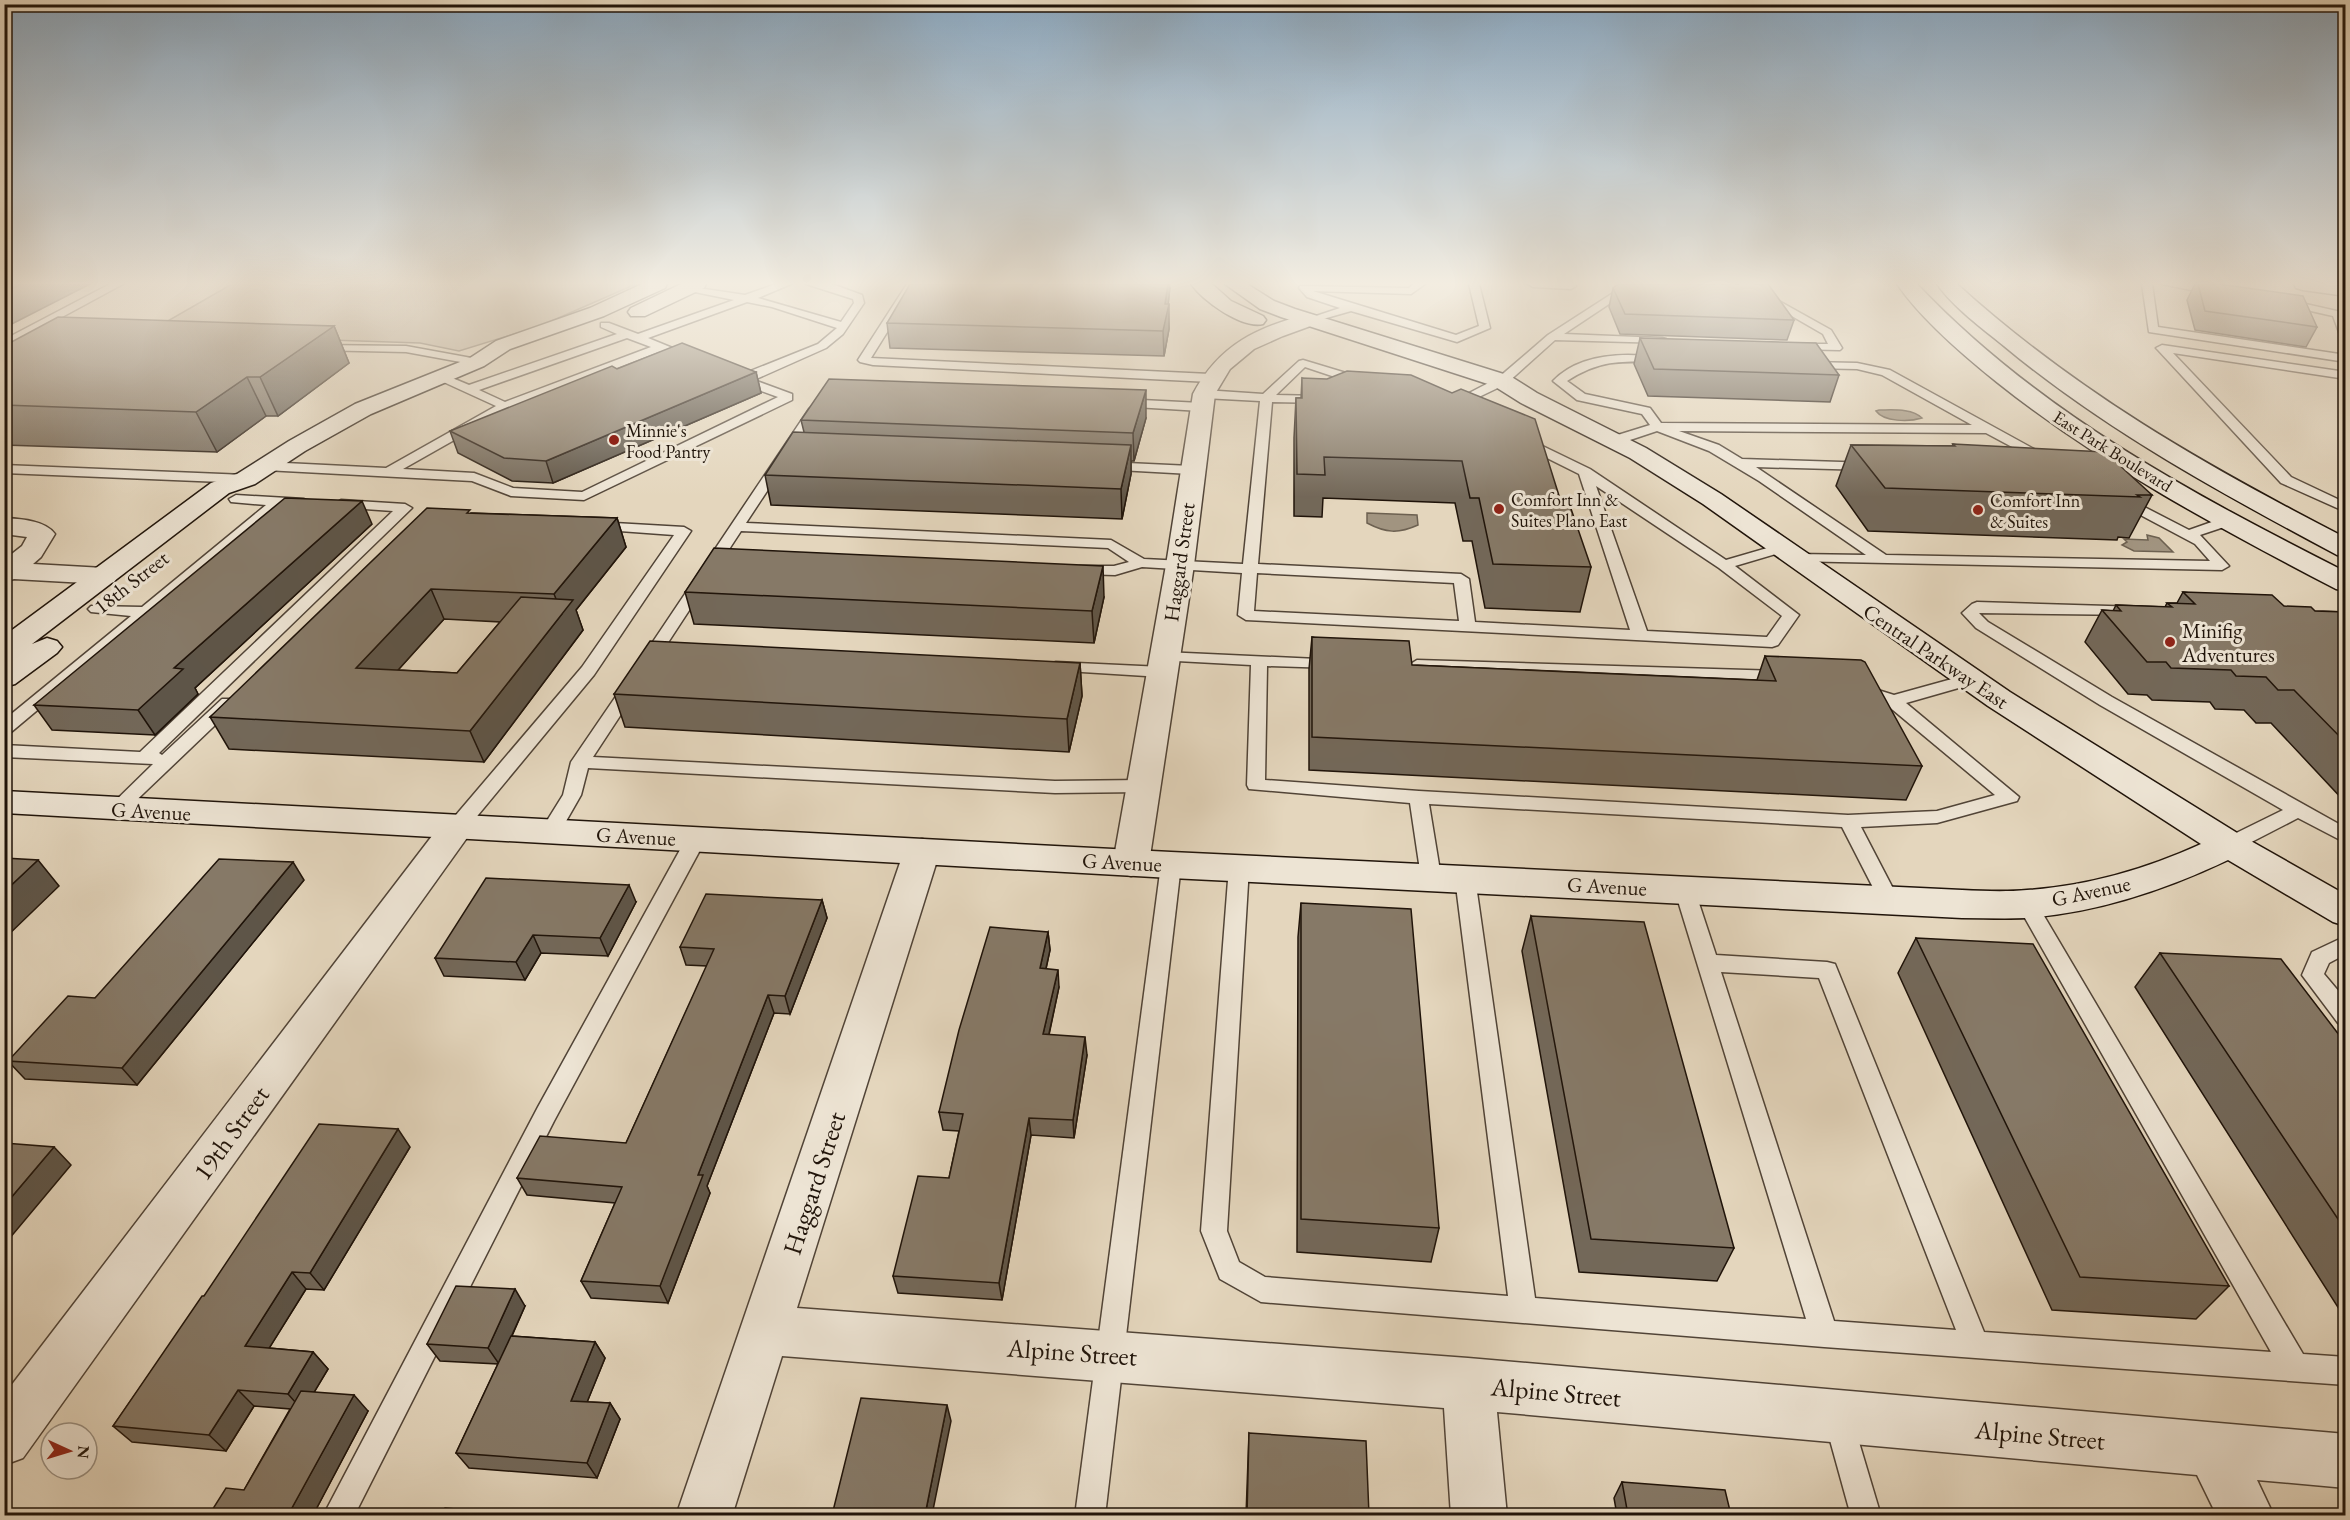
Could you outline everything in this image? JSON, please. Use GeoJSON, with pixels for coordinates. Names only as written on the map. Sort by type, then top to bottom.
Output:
{"type":"FeatureCollection","features":[{"type":"Feature","properties":{"kind":"street","name":"18th Street"},"geometry":{"type":"LineString","coordinates":[[4,678],[96,609],[249,481],[297,446],[363,409],[477,362],[487,355]]}},
{"type":"Feature","properties":{"kind":"street","name":"18th Street"},"geometry":{"type":"LineString","coordinates":[[477,362],[520,355]]}},
{"type":"Feature","properties":{"kind":"street"},"geometry":{"type":"LineString","coordinates":[[1205,393],[1231,355]]}},
{"type":"Feature","properties":{"kind":"street","name":"Central Parkway East"},"geometry":{"type":"LineString","coordinates":[[1377,355],[1493,386]]}},
{"type":"Feature","properties":{"kind":"street","name":"Central Parkway East"},"geometry":{"type":"LineString","coordinates":[[1406,355],[1529,398],[1613,441],[1712,499],[1970,679],[2229,845],[2346,912]]}},
{"type":"Feature","properties":{"kind":"street","name":"East Park Boulevard"},"geometry":{"type":"LineString","coordinates":[[1978,355],[2039,403],[2107,449],[2228,521],[2346,583]]}},
{"type":"Feature","properties":{"kind":"street","name":"East Park Boulevard"},"geometry":{"type":"LineString","coordinates":[[2028,355],[2093,405],[2161,448],[2346,549]]}},
{"type":"Feature","properties":{"kind":"street","name":"Haggard Street"},"geometry":{"type":"LineString","coordinates":[[1131,863],[1180,565],[1191,470],[1205,393]]}},
{"type":"Feature","properties":{"kind":"street","name":"18th Street"},"geometry":{"type":"LineString","coordinates":[[4,651],[220,488],[249,481]]}},
{"type":"Feature","properties":{"kind":"street"},"geometry":{"type":"LineString","coordinates":[[2228,521],[2271,510]]}},
{"type":"Feature","properties":{"kind":"street"},"geometry":{"type":"LineString","coordinates":[[4,526],[23,526],[42,534],[32,551],[7,572]]}},
{"type":"Feature","properties":{"kind":"street"},"geometry":{"type":"LineString","coordinates":[[7,572],[104,576]]}},
{"type":"Feature","properties":{"kind":"street","name":"G Avenue"},"geometry":{"type":"LineString","coordinates":[[4,802],[1890,902],[2027,904],[2099,893],[2185,867],[2229,845]]}},
{"type":"Feature","properties":{"kind":"street","name":"19th Street"},"geometry":{"type":"LineString","coordinates":[[4,1439],[457,827]]}},
{"type":"Feature","properties":{"kind":"street","name":"Haggard Street"},"geometry":{"type":"LineString","coordinates":[[704,1515],[922,851]]}},
{"type":"Feature","properties":{"kind":"street","name":"Alpine Street"},"geometry":{"type":"LineString","coordinates":[[766,1330],[1468,1384],[2346,1461]]}},
{"type":"Feature","properties":{"kind":"street"},"geometry":{"type":"LineString","coordinates":[[1468,1384],[1479,1515]]}},
{"type":"Feature","properties":{"kind":"street"},"geometry":{"type":"LineString","coordinates":[[2213,1450],[2246,1515]]}},
{"type":"Feature","properties":{"kind":"lane"},"geometry":{"type":"LineString","coordinates":[[438,355],[477,362]]}},
{"type":"Feature","properties":{"kind":"lane"},"geometry":{"type":"LineString","coordinates":[[468,390],[574,355]]}},
{"type":"Feature","properties":{"kind":"lane"},"geometry":{"type":"LineString","coordinates":[[387,473],[505,406],[641,355]]}},
{"type":"Feature","properties":{"kind":"lane"},"geometry":{"type":"LineString","coordinates":[[678,355],[702,364]]}},
{"type":"Feature","properties":{"kind":"lane"},"geometry":{"type":"LineString","coordinates":[[743,380],[801,355]]}},
{"type":"Feature","properties":{"kind":"lane"},"geometry":{"type":"LineString","coordinates":[[867,355],[864,360],[873,362],[1205,393],[1336,400]]}},
{"type":"Feature","properties":{"kind":"lane"},"geometry":{"type":"LineString","coordinates":[[1473,415],[1447,404],[1493,386],[1530,355]]}},
{"type":"Feature","properties":{"kind":"lane"},"geometry":{"type":"LineString","coordinates":[[2169,355],[2286,480],[2346,508]]}},
{"type":"Feature","properties":{"kind":"lane"},"geometry":{"type":"LineString","coordinates":[[2208,355],[2346,376]]}},
{"type":"Feature","properties":{"kind":"lane"},"geometry":{"type":"LineString","coordinates":[[2319,355],[2346,359]]}},
{"type":"Feature","properties":{"kind":"lane"},"geometry":{"type":"LineString","coordinates":[[1674,360],[1605,358],[1582,365],[1559,381],[1581,397],[1646,411],[1657,427],[1714,447],[1882,559]]}},
{"type":"Feature","properties":{"kind":"lane"},"geometry":{"type":"LineString","coordinates":[[1376,387],[1303,363],[1266,398],[1246,615],[1772,642],[1791,615],[1724,565],[1585,472],[1514,436]]}},
{"type":"Feature","properties":{"kind":"lane"},"geometry":{"type":"LineString","coordinates":[[1800,364],[1857,366],[1886,372],[2057,468],[2033,470]]}},
{"type":"Feature","properties":{"kind":"lane"},"geometry":{"type":"LineString","coordinates":[[4,469],[249,481],[387,473],[474,477],[511,492],[584,496],[788,397],[722,372]]}},
{"type":"Feature","properties":{"kind":"lane"},"geometry":{"type":"LineString","coordinates":[[441,377],[505,406]]}},
{"type":"Feature","properties":{"kind":"lane"},"geometry":{"type":"LineString","coordinates":[[1107,403],[1205,393]]}},
{"type":"Feature","properties":{"kind":"lane"},"geometry":{"type":"LineString","coordinates":[[550,832],[572,795],[580,762],[656,649],[725,555],[737,527],[791,454],[824,395]]}},
{"type":"Feature","properties":{"kind":"lane"},"geometry":{"type":"LineString","coordinates":[[1613,441],[1657,427],[1988,429]]}},
{"type":"Feature","properties":{"kind":"lane"},"geometry":{"type":"LineString","coordinates":[[1739,463],[1880,466]]}},
{"type":"Feature","properties":{"kind":"lane"},"geometry":{"type":"LineString","coordinates":[[1096,466],[1191,470]]}},
{"type":"Feature","properties":{"kind":"lane"},"geometry":{"type":"LineString","coordinates":[[1585,472],[1640,635]]}},
{"type":"Feature","properties":{"kind":"lane"},"geometry":{"type":"LineString","coordinates":[[145,757],[405,508],[279,501],[249,481]]}},
{"type":"Feature","properties":{"kind":"lane"},"geometry":{"type":"LineString","coordinates":[[1724,565],[1788,553],[1882,559],[2222,566],[2200,541],[2108,492]]}},
{"type":"Feature","properties":{"kind":"lane"},"geometry":{"type":"LineString","coordinates":[[4,729],[279,501]]}},
{"type":"Feature","properties":{"kind":"lane"},"geometry":{"type":"LineString","coordinates":[[2188,535],[2228,521]]}},
{"type":"Feature","properties":{"kind":"lane"},"geometry":{"type":"LineString","coordinates":[[457,827],[588,671],[684,531],[577,525]]}},
{"type":"Feature","properties":{"kind":"lane"},"geometry":{"type":"LineString","coordinates":[[737,527],[1111,544],[1141,563]]}},
{"type":"Feature","properties":{"kind":"lane"},"geometry":{"type":"LineString","coordinates":[[1068,569],[1115,571],[1141,563],[1461,579],[1468,626]]}},
{"type":"Feature","properties":{"kind":"lane"},"geometry":{"type":"LineString","coordinates":[[2154,610],[1977,607],[1970,613],[1982,625],[2106,701],[2346,837]]}},
{"type":"Feature","properties":{"kind":"lane"},"geometry":{"type":"LineString","coordinates":[[96,609],[146,612]]}},
{"type":"Feature","properties":{"kind":"lane"},"geometry":{"type":"LineString","coordinates":[[656,649],[680,650]]}},
{"type":"Feature","properties":{"kind":"lane"},"geometry":{"type":"LineString","coordinates":[[1259,660],[1256,785],[1848,821],[1937,818],[2010,797],[1893,700],[1850,685]]}},
{"type":"Feature","properties":{"kind":"lane"},"geometry":{"type":"LineString","coordinates":[[1044,667],[1163,665],[1259,660],[1354,663]]}},
{"type":"Feature","properties":{"kind":"lane"},"geometry":{"type":"LineString","coordinates":[[1401,665],[1805,677]]}},
{"type":"Feature","properties":{"kind":"lane"},"geometry":{"type":"LineString","coordinates":[[1893,700],[1970,679]]}},
{"type":"Feature","properties":{"kind":"lane"},"geometry":{"type":"LineString","coordinates":[[116,809],[236,695]]}},
{"type":"Feature","properties":{"kind":"lane"},"geometry":{"type":"LineString","coordinates":[[4,750],[169,759]]}},
{"type":"Feature","properties":{"kind":"lane"},"geometry":{"type":"LineString","coordinates":[[580,762],[1055,787],[1143,786]]}},
{"type":"Feature","properties":{"kind":"lane"},"geometry":{"type":"LineString","coordinates":[[1419,796],[1448,878],[1523,1311]]}},
{"type":"Feature","properties":{"kind":"lane"},"geometry":{"type":"LineString","coordinates":[[2229,845],[2298,810]]}},
{"type":"Feature","properties":{"kind":"lane"},"geometry":{"type":"LineString","coordinates":[[1848,821],[1890,902]]}},
{"type":"Feature","properties":{"kind":"lane"},"geometry":{"type":"LineString","coordinates":[[338,1515],[546,1114],[696,840]]}},
{"type":"Feature","properties":{"kind":"lane"},"geometry":{"type":"LineString","coordinates":[[1090,1515],[1171,865]]}},
{"type":"Feature","properties":{"kind":"lane"},"geometry":{"type":"LineString","coordinates":[[1239,867],[1214,1230],[1229,1270],[1262,1289],[1824,1334],[2346,1371]]}},
{"type":"Feature","properties":{"kind":"lane"},"geometry":{"type":"LineString","coordinates":[[1685,891],[1824,1334]]}},
{"type":"Feature","properties":{"kind":"lane"},"geometry":{"type":"LineString","coordinates":[[2027,904],[2295,1367]]}},
{"type":"Feature","properties":{"kind":"lane"},"geometry":{"type":"LineString","coordinates":[[2346,944],[2320,958],[2313,975],[2346,1017]]}},
{"type":"Feature","properties":{"kind":"lane"},"geometry":{"type":"LineString","coordinates":[[1708,963],[1827,970],[1976,1345]]}},
{"type":"Feature","properties":{"kind":"lane"},"geometry":{"type":"LineString","coordinates":[[1838,1417],[1866,1515]]}},
{"type":"Feature","properties":{"kind":"shaded area"},"geometry":{"type":"Polygon","coordinates":[[[1876,411],[1908,411],[1922,418],[1891,419],[1880,415],[1876,411]]]}},
{"type":"Feature","properties":{"kind":"shaded area"},"geometry":{"type":"Polygon","coordinates":[[[1367,513],[1417,515],[1418,525],[1398,531],[1380,529],[1367,523],[1367,513]]]}},
{"type":"Feature","properties":{"kind":"shaded area"},"geometry":{"type":"Polygon","coordinates":[[[2147,535],[2159,538],[2173,552],[2134,551],[2122,545],[2127,542],[2124,539],[2148,540],[2147,535]]]}},
{"type":"Feature","properties":{"kind":"building"},"geometry":{"type":"Polygon","coordinates":[[[4,355],[292,355],[260,377],[247,377],[196,412],[4,405],[4,355]]]}},
{"type":"Feature","properties":{"kind":"building"},"geometry":{"type":"Polygon","coordinates":[[[652,355],[712,355],[756,372],[546,461],[504,458],[450,431],[612,366],[617,369],[652,355]]]}},
{"type":"Feature","properties":{"kind":"building"},"geometry":{"type":"Polygon","coordinates":[[[1648,355],[1825,355],[1839,375],[1654,369],[1648,355]]]}},
{"type":"Feature","properties":{"kind":"building"},"geometry":{"type":"Polygon","coordinates":[[[1347,371],[1411,375],[1452,393],[1461,389],[1535,419],[1561,502],[1569,503],[1591,567],[1493,564],[1479,498],[1470,498],[1462,461],[1324,457],[1325,475],[1297,474],[1296,398],[1302,398],[1302,378],[1327,379],[1347,371]]]}},
{"type":"Feature","properties":{"kind":"building"},"geometry":{"type":"Polygon","coordinates":[[[829,379],[1146,390],[1133,433],[801,420],[829,379]]]}},
{"type":"Feature","properties":{"kind":"building"},"geometry":{"type":"Polygon","coordinates":[[[793,432],[1131,445],[1121,489],[765,475],[793,432]]]}},
{"type":"Feature","properties":{"kind":"building"},"geometry":{"type":"Polygon","coordinates":[[[1953,444],[2105,452],[2152,495],[2137,495],[2140,497],[1885,488],[1851,445],[1955,446],[1953,444]]]}},
{"type":"Feature","properties":{"kind":"building"},"geometry":{"type":"Polygon","coordinates":[[[285,498],[362,501],[174,668],[183,669],[138,710],[34,705],[285,498]]]}},
{"type":"Feature","properties":{"kind":"building"},"geometry":{"type":"Polygon","coordinates":[[[427,508],[470,510],[467,513],[617,518],[554,594],[431,589],[356,668],[457,673],[521,597],[573,600],[470,731],[210,717],[427,508]]]}},
{"type":"Feature","properties":{"kind":"building"},"geometry":{"type":"Polygon","coordinates":[[[714,548],[1103,566],[1092,611],[685,592],[714,548]]]}},
{"type":"Feature","properties":{"kind":"building"},"geometry":{"type":"Polygon","coordinates":[[[2183,592],[2272,595],[2284,606],[2311,607],[2315,611],[2346,612],[2346,743],[2294,690],[2278,690],[2266,677],[2236,676],[2231,670],[2171,668],[2166,662],[2147,662],[2102,610],[2121,611],[2116,605],[2172,607],[2167,603],[2195,604],[2183,592]]]}},
{"type":"Feature","properties":{"kind":"building"},"geometry":{"type":"Polygon","coordinates":[[[1312,637],[1409,641],[1412,665],[1776,681],[1765,656],[1861,660],[1865,662],[1922,766],[1312,737],[1312,637]]]}},
{"type":"Feature","properties":{"kind":"building"},"geometry":{"type":"Polygon","coordinates":[[[650,641],[1080,663],[1067,719],[614,694],[650,641]]]}},
{"type":"Feature","properties":{"kind":"building"},"geometry":{"type":"Polygon","coordinates":[[[4,858],[38,860],[4,892],[4,858]]]}},
{"type":"Feature","properties":{"kind":"building"},"geometry":{"type":"Polygon","coordinates":[[[219,859],[293,862],[122,1068],[8,1061],[68,996],[95,998],[219,859]]]}},
{"type":"Feature","properties":{"kind":"building"},"geometry":{"type":"Polygon","coordinates":[[[486,878],[629,885],[600,938],[533,935],[516,962],[435,958],[486,878]]]}},
{"type":"Feature","properties":{"kind":"building"},"geometry":{"type":"Polygon","coordinates":[[[706,894],[822,900],[785,996],[768,995],[698,1175],[703,1175],[660,1286],[581,1281],[622,1187],[517,1178],[540,1136],[626,1143],[714,949],[680,947],[706,894]]]}},
{"type":"Feature","properties":{"kind":"building"},"geometry":{"type":"Polygon","coordinates":[[[1301,903],[1411,909],[1439,1228],[1301,1219],[1301,903]]]}},
{"type":"Feature","properties":{"kind":"building"},"geometry":{"type":"Polygon","coordinates":[[[1531,916],[1644,922],[1734,1248],[1591,1239],[1531,916]]]}},
{"type":"Feature","properties":{"kind":"building"},"geometry":{"type":"Polygon","coordinates":[[[990,927],[1048,932],[1040,968],[1058,970],[1043,1034],[1085,1037],[1073,1120],[1029,1118],[999,1283],[893,1276],[918,1176],[949,1178],[963,1114],[939,1112],[959,1030],[990,927]]]}},
{"type":"Feature","properties":{"kind":"building"},"geometry":{"type":"Polygon","coordinates":[[[1916,938],[2033,944],[2229,1286],[2080,1277],[1916,938]]]}},
{"type":"Feature","properties":{"kind":"building"},"geometry":{"type":"Polygon","coordinates":[[[2160,953],[2281,959],[2346,1044],[2346,1231],[2160,953]]]}},
{"type":"Feature","properties":{"kind":"building"},"geometry":{"type":"Polygon","coordinates":[[[319,1124],[398,1129],[310,1273],[292,1272],[245,1346],[313,1352],[288,1394],[238,1390],[209,1435],[113,1426],[204,1296],[319,1124]]]}},
{"type":"Feature","properties":{"kind":"building"},"geometry":{"type":"Polygon","coordinates":[[[4,1143],[54,1147],[4,1206],[4,1143]]]}},
{"type":"Feature","properties":{"kind":"building"},"geometry":{"type":"Polygon","coordinates":[[[456,1286],[515,1289],[488,1348],[427,1344],[456,1286]]]}},
{"type":"Feature","properties":{"kind":"building"},"geometry":{"type":"Polygon","coordinates":[[[511,1336],[595,1342],[571,1401],[610,1403],[587,1463],[456,1453],[511,1336]]]}},
{"type":"Feature","properties":{"kind":"building"},"geometry":{"type":"Polygon","coordinates":[[[301,1391],[354,1395],[288,1515],[209,1515],[226,1488],[244,1490],[301,1391]]]}},
{"type":"Feature","properties":{"kind":"building"},"geometry":{"type":"Polygon","coordinates":[[[861,1398],[947,1405],[925,1515],[832,1515],[861,1398]]]}},
{"type":"Feature","properties":{"kind":"building"},"geometry":{"type":"Polygon","coordinates":[[[1249,1433],[1366,1441],[1369,1515],[1247,1515],[1249,1433]]]}},
{"type":"Feature","properties":{"kind":"building"},"geometry":{"type":"Polygon","coordinates":[[[1622,1482],[1725,1490],[1731,1515],[1628,1515],[1622,1482]]]}},
{"type":"Feature","properties":{"kind":"building"},"geometry":{"type":"Polygon","coordinates":[[[445,1508],[525,1515],[442,1515],[445,1508]]]}},
{"type":"Feature","properties":{"kind":"building"},"geometry":{"type":"Polygon","coordinates":[[[55,1513],[87,1515],[53,1515],[55,1513]]]}},
{"type":"Feature","properties":{"kind":"place","name":"Minnie's Food Pantry"},"geometry":{"type":"Point","coordinates":[614,440]}},
{"type":"Feature","properties":{"kind":"place","name":"Comfort Inn & Suites Plano East"},"geometry":{"type":"Point","coordinates":[1499,509]}},
{"type":"Feature","properties":{"kind":"place","name":"Comfort Inn & Suites"},"geometry":{"type":"Point","coordinates":[1978,510]}},
{"type":"Feature","properties":{"kind":"place","name":"Minifig Adventures"},"geometry":{"type":"Point","coordinates":[2170,642]}}]}
